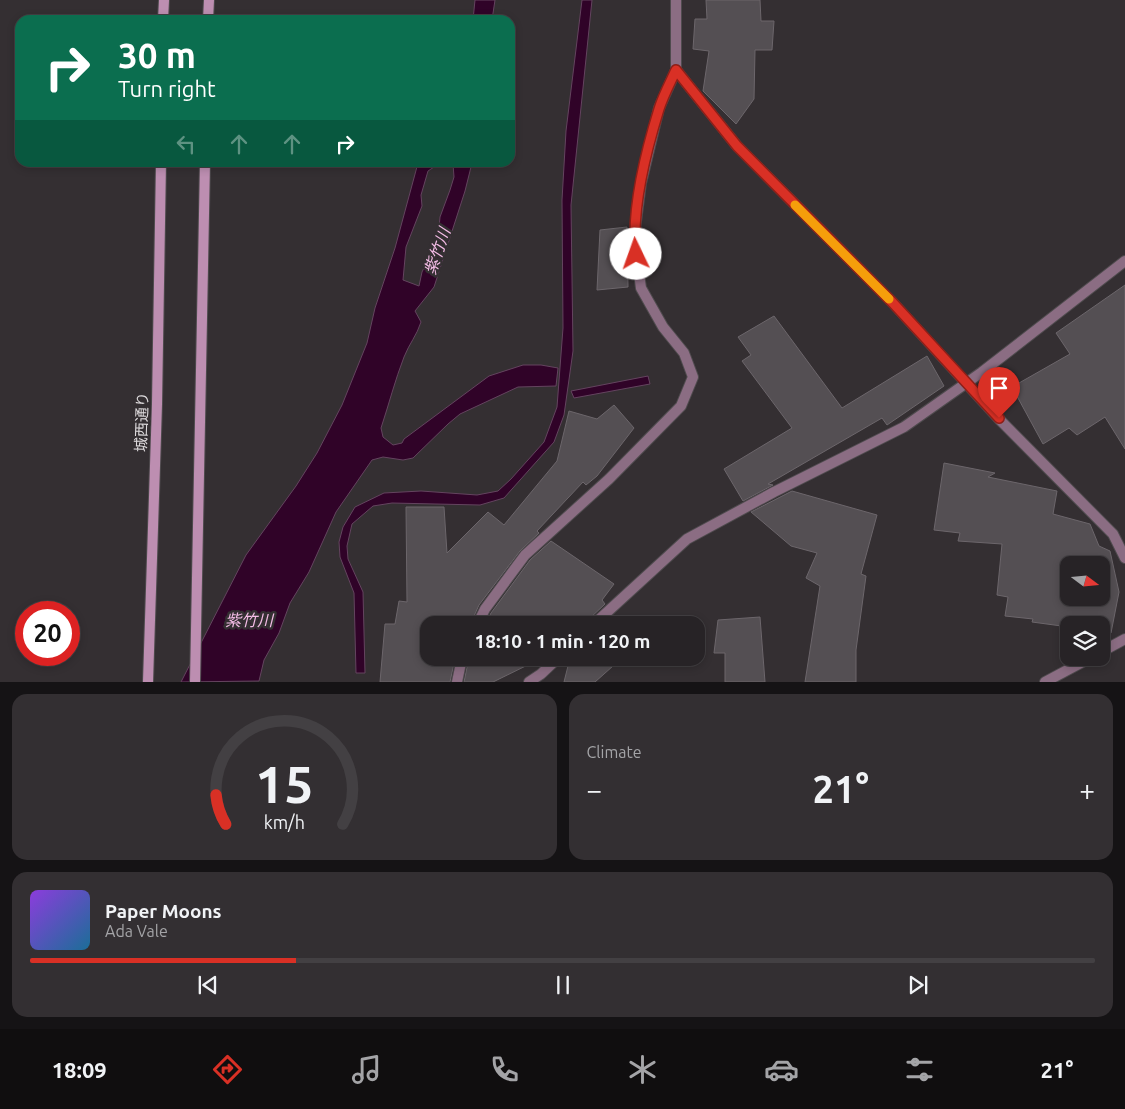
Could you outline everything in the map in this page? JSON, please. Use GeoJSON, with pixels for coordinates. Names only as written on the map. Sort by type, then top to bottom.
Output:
{"type":"FeatureCollection","features":[{"type":"Feature","properties":{"kind":"street"},"geometry":{"type":"LineString","coordinates":[[163,15],[164,0]]}},
{"type":"Feature","properties":{"kind":"street"},"geometry":{"type":"LineString","coordinates":[[208,15],[209,0]]}},
{"type":"Feature","properties":{"kind":"street","name":"城西通り"},"geometry":{"type":"LineString","coordinates":[[148,682],[158,404],[161,167]]}},
{"type":"Feature","properties":{"kind":"street"},"geometry":{"type":"LineString","coordinates":[[195,682],[206,167]]}},
{"type":"Feature","properties":{"kind":"lane"},"geometry":{"type":"LineString","coordinates":[[481,616],[484,609],[525,555],[608,479],[682,406],[693,377],[684,352],[663,327],[641,288],[634,237],[641,183],[659,108],[676,70],[676,0]]}},
{"type":"Feature","properties":{"kind":"lane"},"geometry":{"type":"LineString","coordinates":[[676,70],[737,146],[893,303],[966,383],[1112,534],[1125,558]]}},
{"type":"Feature","properties":{"kind":"lane"},"geometry":{"type":"LineString","coordinates":[[603,616],[687,538],[904,427],[966,383],[1125,261]]}},
{"type":"Feature","properties":{"kind":"lane"},"geometry":{"type":"LineString","coordinates":[[1110,647],[1125,639]]}},
{"type":"Feature","properties":{"kind":"lane"},"geometry":{"type":"LineString","coordinates":[[457,682],[460,666]]}},
{"type":"Feature","properties":{"kind":"lane"},"geometry":{"type":"LineString","coordinates":[[529,682],[550,666]]}},
{"type":"Feature","properties":{"kind":"lane"},"geometry":{"type":"LineString","coordinates":[[1046,682],[1075,666]]}},
{"type":"Feature","properties":{"kind":"water"},"geometry":{"type":"Polygon","coordinates":[[[475,0],[495,0],[493,15],[474,15],[475,0]]]}},
{"type":"Feature","properties":{"kind":"water"},"geometry":{"type":"Polygon","coordinates":[[[582,0],[592,0],[571,205],[573,351],[564,415],[554,442],[504,498],[480,505],[392,503],[373,506],[352,524],[347,546],[348,559],[363,592],[365,673],[356,673],[354,593],[340,557],[339,542],[343,527],[355,507],[384,493],[421,491],[477,495],[498,491],[544,442],[557,407],[563,328],[562,200],[566,131],[582,0]]]}},
{"type":"Feature","properties":{"kind":"water","name":"紫竹川"},"geometry":{"type":"Polygon","coordinates":[[[417,167],[434,167],[428,171],[421,195],[422,206],[406,247],[403,280],[419,286],[422,272],[438,239],[440,217],[454,177],[453,167],[471,167],[434,287],[415,311],[421,322],[406,352],[398,374],[381,428],[383,437],[393,445],[402,443],[404,439],[489,376],[523,365],[541,365],[558,368],[556,386],[518,387],[460,414],[413,458],[403,460],[383,457],[372,460],[336,512],[309,572],[290,603],[279,633],[264,660],[259,681],[181,682],[246,555],[296,486],[317,453],[342,405],[367,343],[375,308],[395,248],[417,167]]]}},
{"type":"Feature","properties":{"kind":"water"},"geometry":{"type":"Polygon","coordinates":[[[648,376],[650,384],[574,398],[571,391],[648,376]]]}},
{"type":"Feature","properties":{"kind":"building"},"geometry":{"type":"Polygon","coordinates":[[[706,0],[760,0],[761,21],[774,21],[772,50],[755,50],[754,99],[736,124],[703,91],[709,51],[693,49],[695,19],[707,19],[706,0]]]}},
{"type":"Feature","properties":{"kind":"building"},"geometry":{"type":"Polygon","coordinates":[[[627,227],[628,287],[597,290],[600,230],[627,227]]]}},
{"type":"Feature","properties":{"kind":"building"},"geometry":{"type":"Polygon","coordinates":[[[1125,285],[1125,449],[1105,417],[1077,435],[1069,428],[1043,444],[1012,387],[1070,354],[1056,333],[1125,285]]]}},
{"type":"Feature","properties":{"kind":"building"},"geometry":{"type":"Polygon","coordinates":[[[774,316],[842,408],[927,356],[944,386],[887,425],[882,418],[768,484],[773,485],[743,501],[724,469],[792,428],[742,361],[751,355],[738,337],[774,316]]]}},
{"type":"Feature","properties":{"kind":"building"},"geometry":{"type":"Polygon","coordinates":[[[614,405],[634,428],[597,476],[586,485],[583,482],[537,531],[539,533],[520,551],[479,605],[474,616],[420,616],[420,666],[453,666],[450,682],[380,682],[385,624],[395,624],[399,601],[407,602],[406,507],[444,507],[447,553],[488,512],[504,525],[557,461],[569,411],[597,419],[614,405]]]}},
{"type":"Feature","properties":{"kind":"building"},"geometry":{"type":"Polygon","coordinates":[[[944,463],[995,473],[988,477],[1057,491],[1053,514],[1090,524],[1099,546],[1110,551],[1119,592],[1111,633],[1110,616],[1060,616],[1060,626],[1032,622],[1033,619],[1005,616],[1008,597],[997,595],[1002,544],[958,541],[960,533],[934,530],[944,463]]]}},
{"type":"Feature","properties":{"kind":"building"},"geometry":{"type":"Polygon","coordinates":[[[792,491],[877,515],[861,574],[866,576],[856,650],[856,682],[805,682],[820,586],[806,578],[817,553],[791,546],[751,512],[792,491]]]}},
{"type":"Feature","properties":{"kind":"building"},"geometry":{"type":"Polygon","coordinates":[[[551,541],[614,584],[602,600],[605,604],[592,616],[490,616],[530,560],[551,541]]]}},
{"type":"Feature","properties":{"kind":"building"},"geometry":{"type":"Polygon","coordinates":[[[760,617],[765,682],[725,682],[725,653],[714,653],[718,620],[760,617]]]}},
{"type":"Feature","properties":{"kind":"building"},"geometry":{"type":"Polygon","coordinates":[[[467,666],[526,666],[493,682],[464,682],[467,666]]]}},
{"type":"Feature","properties":{"kind":"building"},"geometry":{"type":"Polygon","coordinates":[[[568,666],[613,666],[595,682],[564,682],[568,666]]]}},
{"type":"Feature","properties":{"kind":"slow traffic"},"geometry":{"type":"LineString","coordinates":[[795,205],[889,299]]}},
{"type":"Feature","properties":{"kind":"route"},"geometry":{"type":"LineString","coordinates":[[636,254],[634,237],[641,183],[659,108],[676,70],[737,146],[893,303],[999,418]]}}]}
